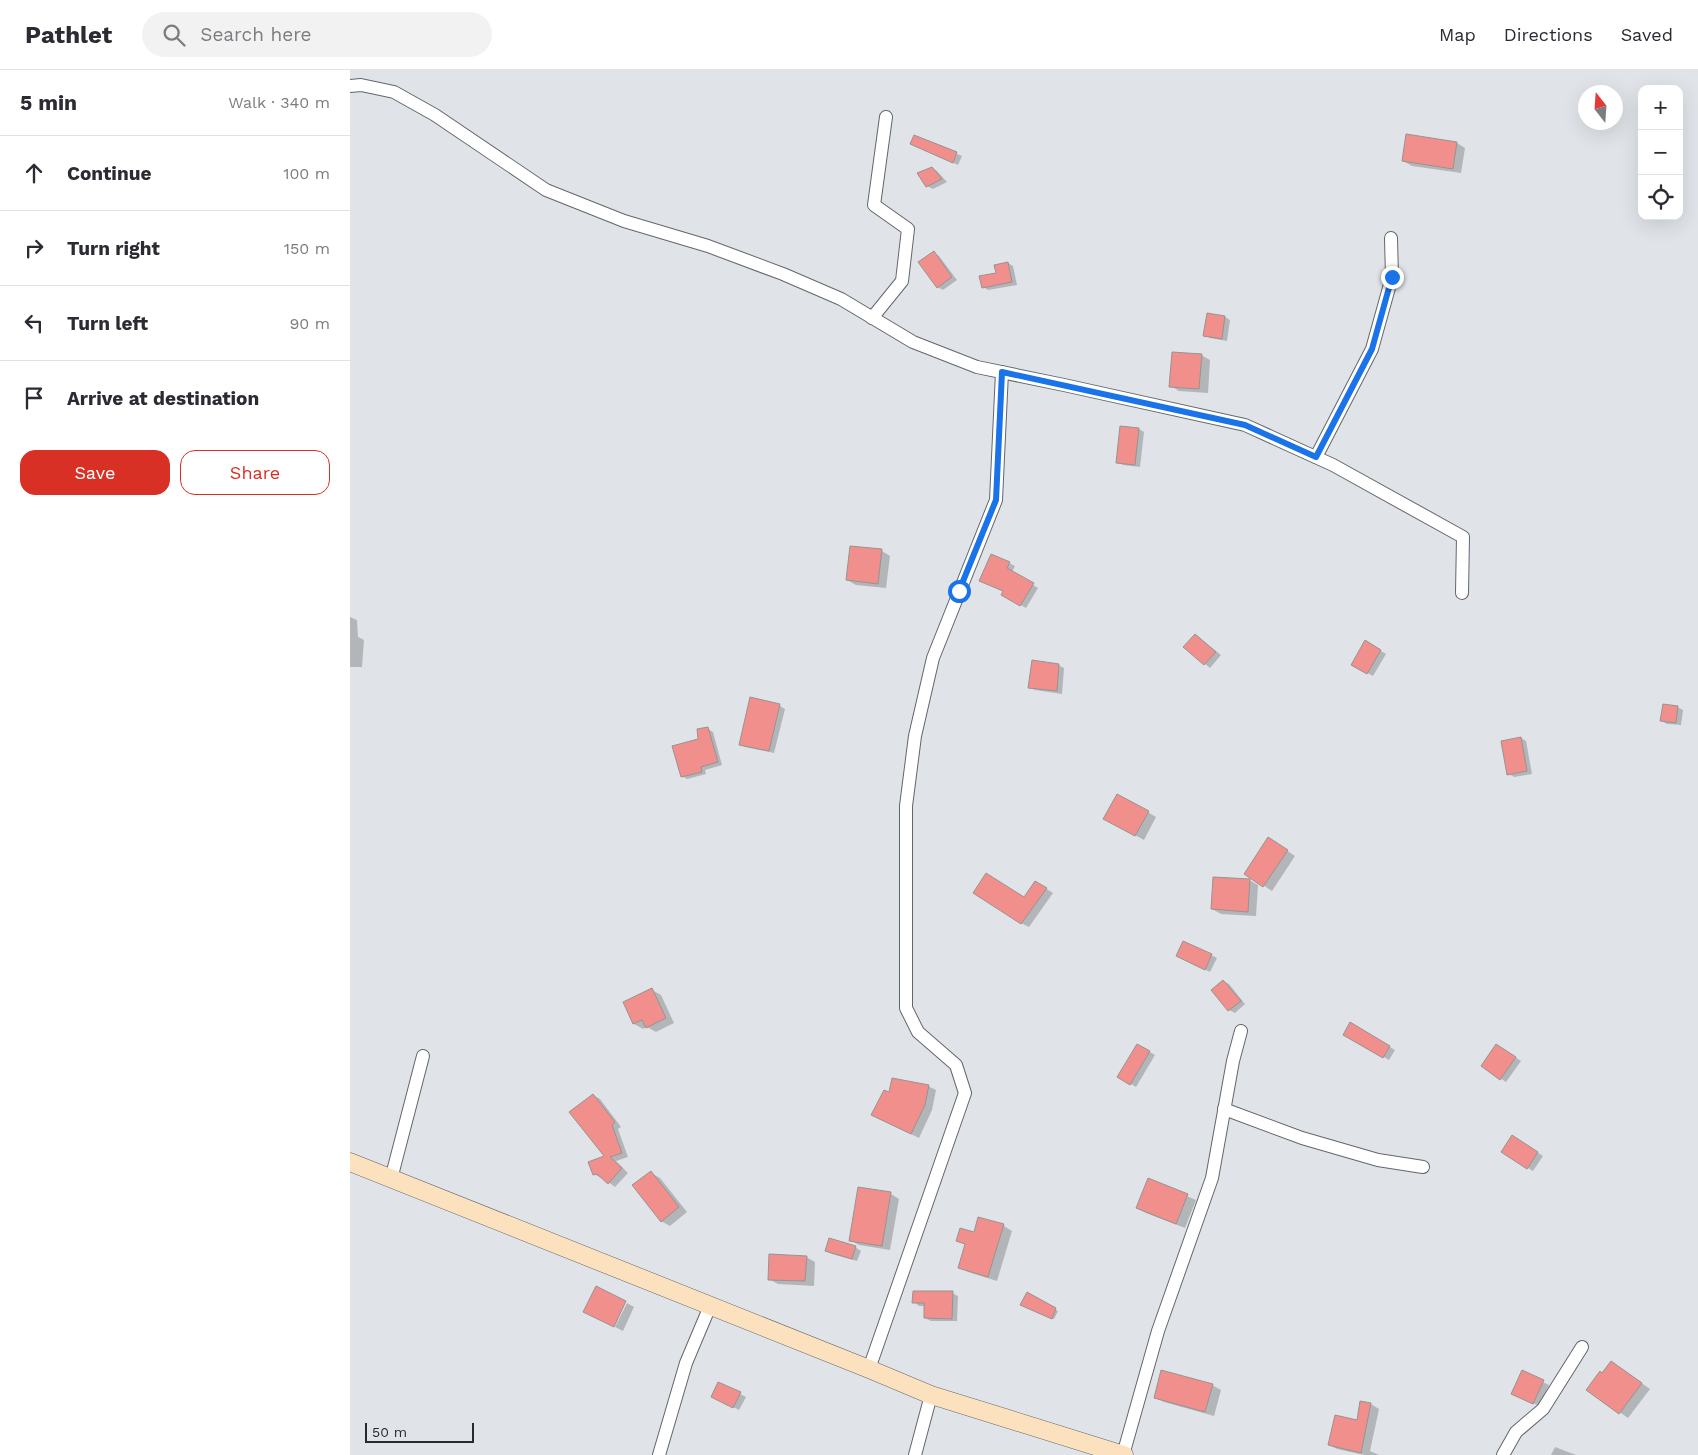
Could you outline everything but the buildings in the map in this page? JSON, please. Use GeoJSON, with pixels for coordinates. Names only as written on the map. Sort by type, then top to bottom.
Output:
{"type":"FeatureCollection","features":[{"type":"Feature","properties":{"kind":"main road"},"geometry":{"type":"LineString","coordinates":[[350,1162],[931,1395],[1123,1455]]}},
{"type":"Feature","properties":{"kind":"street"},"geometry":{"type":"LineString","coordinates":[[350,86],[361,85],[394,92],[435,115],[546,190],[624,221],[708,246],[783,274],[841,299],[913,342],[976,367],[1245,425],[1316,457],[1463,537],[1462,593]]}},
{"type":"Feature","properties":{"kind":"street"},"geometry":{"type":"LineString","coordinates":[[872,318],[902,281],[908,229],[874,205],[886,117]]}},
{"type":"Feature","properties":{"kind":"street"},"geometry":{"type":"LineString","coordinates":[[1316,457],[1372,349],[1392,277],[1391,238]]}},
{"type":"Feature","properties":{"kind":"street"},"geometry":{"type":"LineString","coordinates":[[869,1369],[965,1093],[956,1065],[918,1032],[906,1008],[906,806],[915,736],[933,658],[996,500],[1002,372]]}},
{"type":"Feature","properties":{"kind":"street"},"geometry":{"type":"LineString","coordinates":[[1123,1455],[1158,1331],[1212,1178],[1224,1109],[1241,1031]]}},
{"type":"Feature","properties":{"kind":"street"},"geometry":{"type":"LineString","coordinates":[[391,1179],[423,1056]]}},
{"type":"Feature","properties":{"kind":"street"},"geometry":{"type":"LineString","coordinates":[[1224,1109],[1302,1138],[1378,1160],[1424,1167]]}},
{"type":"Feature","properties":{"kind":"street"},"geometry":{"type":"LineString","coordinates":[[659,1455],[686,1363],[710,1306]]}},
{"type":"Feature","properties":{"kind":"street"},"geometry":{"type":"LineString","coordinates":[[1503,1455],[1516,1432],[1543,1409],[1582,1346]]}},
{"type":"Feature","properties":{"kind":"street"},"geometry":{"type":"LineString","coordinates":[[915,1455],[931,1395]]}},
{"type":"Feature","properties":{"kind":"route"},"geometry":{"type":"LineString","coordinates":[[959,591],[996,500],[1002,372],[1245,425],[1316,457],[1372,349],[1392,277]]}}]}
